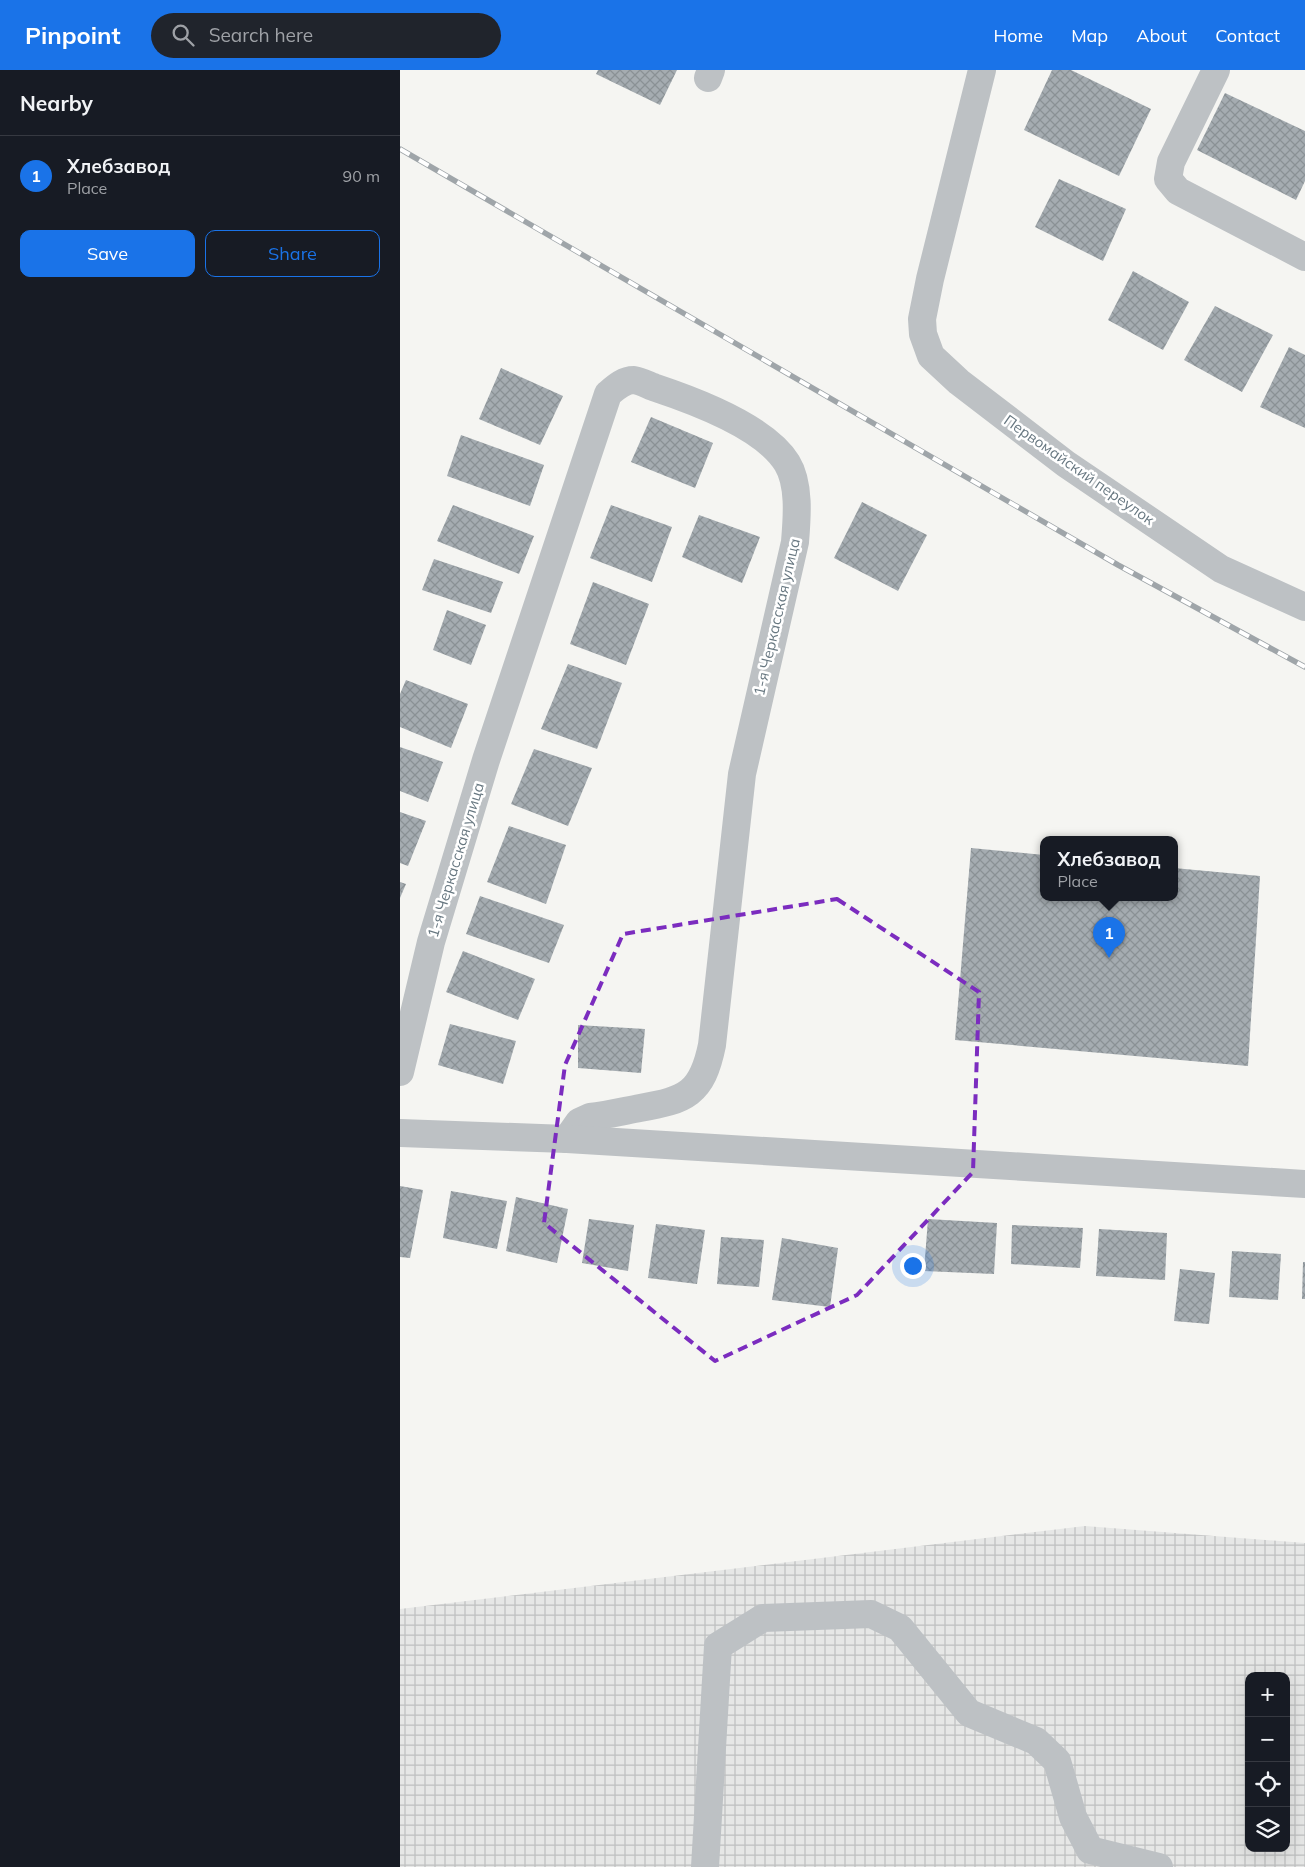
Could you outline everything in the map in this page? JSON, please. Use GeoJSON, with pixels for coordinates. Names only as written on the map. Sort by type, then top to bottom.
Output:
{"type":"FeatureCollection","features":[{"type":"Feature","properties":{"kind":"street","name":"Первомайский переулок"},"geometry":{"type":"LineString","coordinates":[[982,70],[930,279],[922,319],[924,334],[931,356],[946,371],[1066,464],[1222,569],[1305,607]]}},
{"type":"Feature","properties":{"kind":"street"},"geometry":{"type":"LineString","coordinates":[[1216,70],[1171,162],[1168,179],[1178,191],[1305,257]]}},
{"type":"Feature","properties":{"kind":"street","name":"1-я Черкасская улица"},"geometry":{"type":"LineString","coordinates":[[400,1072],[431,942],[486,760],[608,394],[619,384],[634,380],[671,393],[729,418],[756,434],[780,452],[789,465],[793,480],[797,513],[795,542],[742,774],[712,1045],[707,1066],[697,1085],[681,1099],[590,1117],[579,1122],[567,1139]]}},
{"type":"Feature","properties":{"kind":"street"},"geometry":{"type":"LineString","coordinates":[[400,1133],[567,1139],[1305,1184]]}},
{"type":"Feature","properties":{"kind":"street"},"geometry":{"type":"LineString","coordinates":[[705,1867],[718,1646],[763,1618],[871,1614],[900,1628],[970,1713],[1036,1741],[1056,1761],[1073,1817],[1090,1850],[1159,1867]]}},
{"type":"Feature","properties":{"kind":"highlighted area"},"geometry":{"type":"Polygon","coordinates":[[[837,899],[979,992],[973,1172],[857,1295],[715,1361],[544,1223],[565,1065],[623,934],[837,899]]]}},
{"type":"Feature","properties":{"kind":"shaded area"},"geometry":{"type":"Polygon","coordinates":[[[1085,1526],[1305,1543],[1305,1867],[400,1867],[400,1609],[1085,1526]]]}},
{"type":"Feature","properties":{"kind":"building"},"geometry":{"type":"Polygon","coordinates":[[[598,70],[677,70],[660,105],[596,74],[598,70]]]}},
{"type":"Feature","properties":{"kind":"building"},"geometry":{"type":"Polygon","coordinates":[[[1052,70],[1071,70],[1151,109],[1119,176],[1024,130],[1052,70]]]}},
{"type":"Feature","properties":{"kind":"building"},"geometry":{"type":"Polygon","coordinates":[[[1225,93],[1305,131],[1305,181],[1296,200],[1197,150],[1225,93]]]}},
{"type":"Feature","properties":{"kind":"building"},"geometry":{"type":"Polygon","coordinates":[[[1059,179],[1126,209],[1103,261],[1035,227],[1059,179]]]}},
{"type":"Feature","properties":{"kind":"building"},"geometry":{"type":"Polygon","coordinates":[[[1133,271],[1189,302],[1163,350],[1108,320],[1133,271]]]}},
{"type":"Feature","properties":{"kind":"building"},"geometry":{"type":"Polygon","coordinates":[[[1215,306],[1273,335],[1242,392],[1184,360],[1215,306]]]}},
{"type":"Feature","properties":{"kind":"building"},"geometry":{"type":"Polygon","coordinates":[[[1289,347],[1305,355],[1305,428],[1260,407],[1289,347]]]}},
{"type":"Feature","properties":{"kind":"building"},"geometry":{"type":"Polygon","coordinates":[[[501,368],[563,396],[540,445],[479,419],[501,368]]]}},
{"type":"Feature","properties":{"kind":"building"},"geometry":{"type":"Polygon","coordinates":[[[651,417],[713,443],[695,488],[631,462],[651,417]]]}},
{"type":"Feature","properties":{"kind":"building"},"geometry":{"type":"Polygon","coordinates":[[[461,435],[544,465],[530,506],[447,476],[461,435]]]}},
{"type":"Feature","properties":{"kind":"building"},"geometry":{"type":"Polygon","coordinates":[[[862,502],[927,535],[898,591],[834,558],[862,502]]]}},
{"type":"Feature","properties":{"kind":"building"},"geometry":{"type":"Polygon","coordinates":[[[453,505],[534,536],[519,574],[437,541],[453,505]]]}},
{"type":"Feature","properties":{"kind":"building"},"geometry":{"type":"Polygon","coordinates":[[[611,505],[672,527],[652,582],[590,558],[611,505]]]}},
{"type":"Feature","properties":{"kind":"building"},"geometry":{"type":"Polygon","coordinates":[[[699,515],[760,537],[742,583],[682,557],[699,515]]]}},
{"type":"Feature","properties":{"kind":"building"},"geometry":{"type":"Polygon","coordinates":[[[434,559],[503,582],[491,613],[422,590],[434,559]]]}},
{"type":"Feature","properties":{"kind":"building"},"geometry":{"type":"Polygon","coordinates":[[[593,582],[649,604],[626,665],[570,644],[593,582]]]}},
{"type":"Feature","properties":{"kind":"building"},"geometry":{"type":"Polygon","coordinates":[[[447,610],[486,625],[471,665],[433,650],[447,610]]]}},
{"type":"Feature","properties":{"kind":"building"},"geometry":{"type":"Polygon","coordinates":[[[568,664],[622,683],[597,749],[541,729],[568,664]]]}},
{"type":"Feature","properties":{"kind":"building"},"geometry":{"type":"Polygon","coordinates":[[[406,680],[468,704],[451,748],[400,727],[400,694],[406,680]]]}},
{"type":"Feature","properties":{"kind":"building"},"geometry":{"type":"Polygon","coordinates":[[[400,747],[443,762],[428,802],[400,791],[400,747]]]}},
{"type":"Feature","properties":{"kind":"building"},"geometry":{"type":"Polygon","coordinates":[[[534,749],[592,768],[568,826],[511,804],[534,749]]]}},
{"type":"Feature","properties":{"kind":"building"},"geometry":{"type":"Polygon","coordinates":[[[400,812],[426,821],[408,866],[400,863],[400,812]]]}},
{"type":"Feature","properties":{"kind":"building"},"geometry":{"type":"Polygon","coordinates":[[[509,826],[566,845],[546,904],[487,882],[509,826]]]}},
{"type":"Feature","properties":{"kind":"building"},"geometry":{"type":"Polygon","coordinates":[[[971,848],[1040,855],[1040,901],[1178,901],[1178,868],[1260,876],[1248,1066],[955,1040],[971,848]]]}},
{"type":"Feature","properties":{"kind":"building"},"geometry":{"type":"Polygon","coordinates":[[[400,882],[406,884],[400,898],[400,882]]]}},
{"type":"Feature","properties":{"kind":"building"},"geometry":{"type":"Polygon","coordinates":[[[480,896],[564,925],[549,963],[466,934],[480,896]]]}},
{"type":"Feature","properties":{"kind":"building"},"geometry":{"type":"Polygon","coordinates":[[[463,951],[535,979],[518,1020],[446,992],[463,951]]]}},
{"type":"Feature","properties":{"kind":"building"},"geometry":{"type":"Polygon","coordinates":[[[450,1024],[516,1041],[503,1084],[438,1065],[450,1024]]]}},
{"type":"Feature","properties":{"kind":"building"},"geometry":{"type":"Polygon","coordinates":[[[578,1025],[645,1029],[641,1073],[578,1068],[578,1025]]]}},
{"type":"Feature","properties":{"kind":"building"},"geometry":{"type":"Polygon","coordinates":[[[400,1186],[423,1190],[410,1258],[400,1257],[400,1186]]]}},
{"type":"Feature","properties":{"kind":"building"},"geometry":{"type":"Polygon","coordinates":[[[451,1191],[507,1201],[497,1249],[443,1238],[451,1191]]]}},
{"type":"Feature","properties":{"kind":"building"},"geometry":{"type":"Polygon","coordinates":[[[516,1197],[568,1209],[557,1263],[506,1251],[516,1197]]]}},
{"type":"Feature","properties":{"kind":"building"},"geometry":{"type":"Polygon","coordinates":[[[589,1219],[634,1225],[628,1271],[582,1263],[589,1219]]]}},
{"type":"Feature","properties":{"kind":"building"},"geometry":{"type":"Polygon","coordinates":[[[928,1219],[997,1223],[994,1274],[924,1271],[928,1219]]]}},
{"type":"Feature","properties":{"kind":"building"},"geometry":{"type":"Polygon","coordinates":[[[656,1224],[705,1230],[697,1284],[648,1278],[656,1224]]]}},
{"type":"Feature","properties":{"kind":"building"},"geometry":{"type":"Polygon","coordinates":[[[1012,1225],[1083,1228],[1080,1268],[1011,1264],[1012,1225]]]}},
{"type":"Feature","properties":{"kind":"building"},"geometry":{"type":"Polygon","coordinates":[[[1099,1229],[1167,1233],[1165,1280],[1096,1276],[1099,1229]]]}},
{"type":"Feature","properties":{"kind":"building"},"geometry":{"type":"Polygon","coordinates":[[[721,1237],[764,1240],[759,1287],[717,1284],[721,1237]]]}},
{"type":"Feature","properties":{"kind":"building"},"geometry":{"type":"Polygon","coordinates":[[[782,1238],[838,1248],[830,1307],[772,1300],[782,1238]]]}},
{"type":"Feature","properties":{"kind":"building"},"geometry":{"type":"Polygon","coordinates":[[[1232,1251],[1281,1254],[1278,1300],[1229,1297],[1232,1251]]]}},
{"type":"Feature","properties":{"kind":"building"},"geometry":{"type":"Polygon","coordinates":[[[1303,1262],[1305,1262],[1305,1299],[1302,1299],[1303,1262]]]}},
{"type":"Feature","properties":{"kind":"building"},"geometry":{"type":"Polygon","coordinates":[[[1180,1269],[1215,1273],[1209,1324],[1174,1321],[1180,1269]]]}},
{"type":"Feature","properties":{"kind":"railway"},"geometry":{"type":"LineString","coordinates":[[400,149],[1118,565],[1305,667]]}},
{"type":"Feature","properties":{"kind":"place","name":"Хлебзавод"},"geometry":{"type":"Point","coordinates":[1109,958]}}]}
